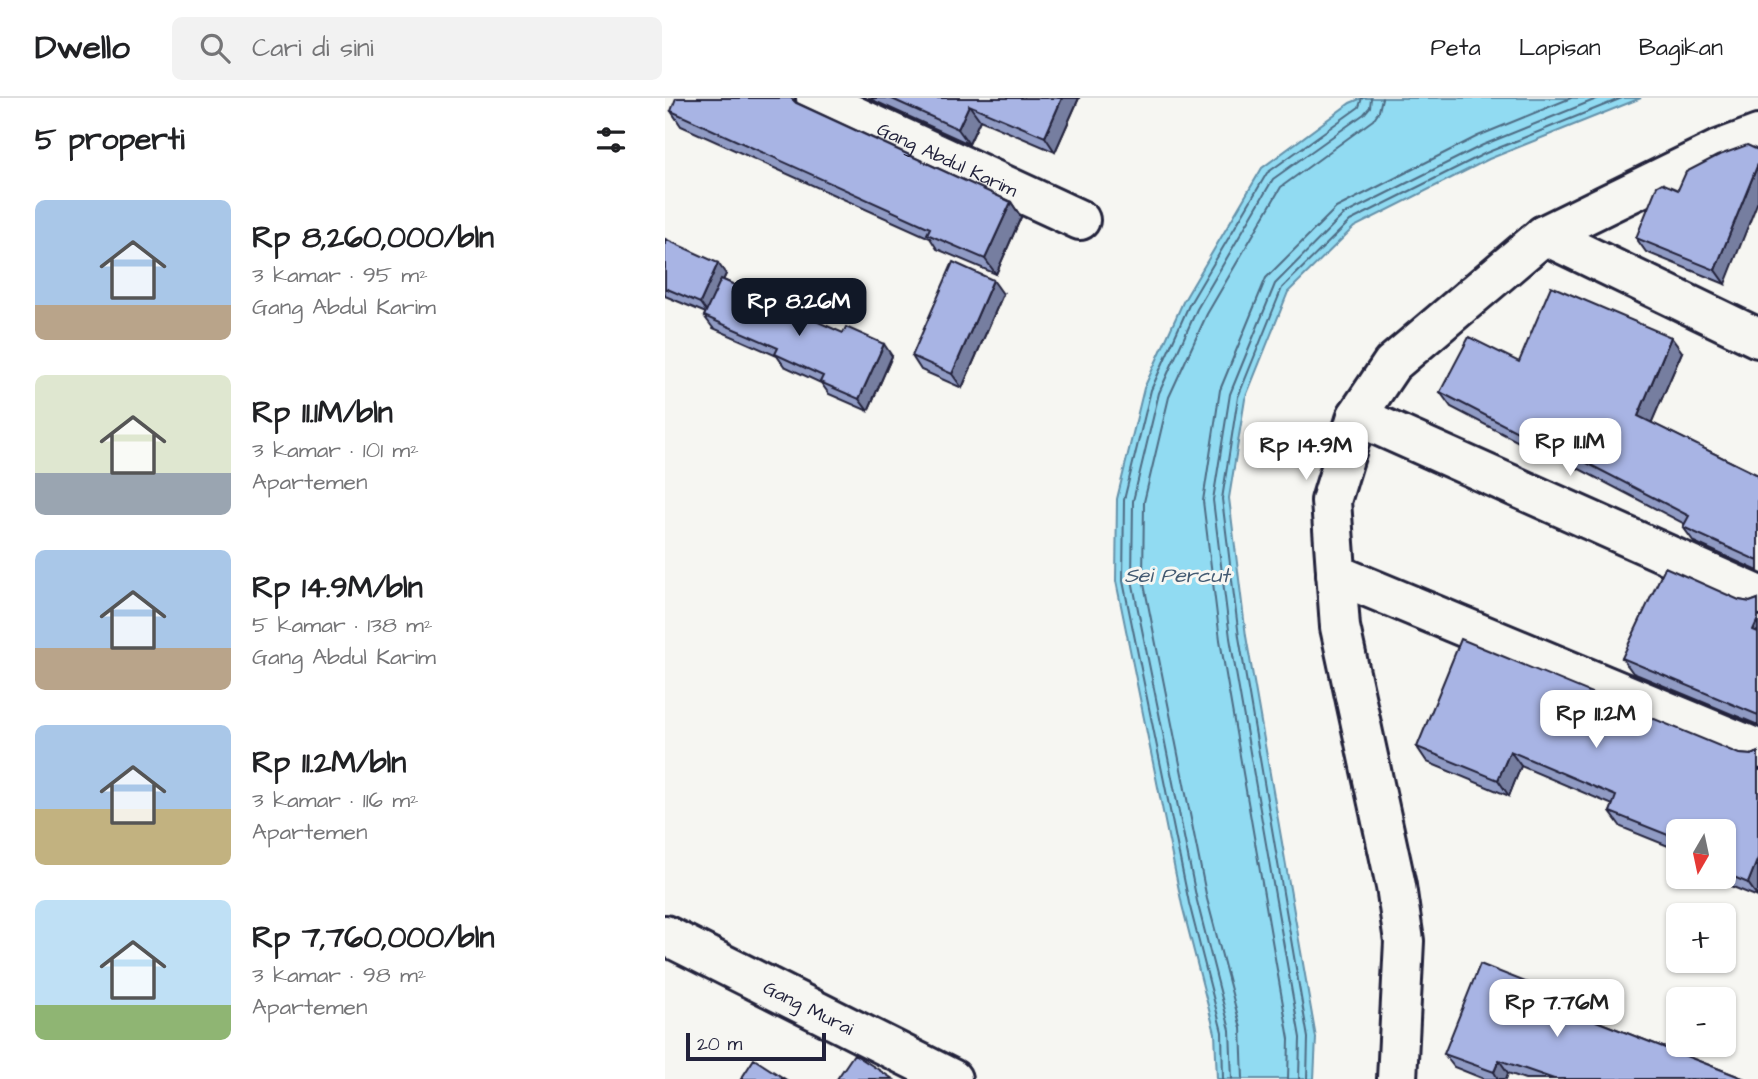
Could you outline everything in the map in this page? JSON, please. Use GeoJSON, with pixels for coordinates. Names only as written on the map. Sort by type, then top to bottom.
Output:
{"type":"FeatureCollection","features":[{"type":"Feature","properties":{"kind":"street","name":"Gang Abdul Karim"},"geometry":{"type":"LineString","coordinates":[[816,98],[1080,220]]}},
{"type":"Feature","properties":{"kind":"street"},"geometry":{"type":"LineString","coordinates":[[1397,1079],[1404,941],[1396,886],[1341,627],[1331,501],[1357,416],[1392,364],[1544,235],[1718,149],[1758,135]]}},
{"type":"Feature","properties":{"kind":"street"},"geometry":{"type":"LineString","coordinates":[[1544,235],[1758,338]]}},
{"type":"Feature","properties":{"kind":"street"},"geometry":{"type":"LineString","coordinates":[[1357,416],[1758,595]]}},
{"type":"Feature","properties":{"kind":"street"},"geometry":{"type":"LineString","coordinates":[[1336,574],[1758,749]]}},
{"type":"Feature","properties":{"kind":"street","name":"Gang Murai"},"geometry":{"type":"LineString","coordinates":[[665,935],[952,1079]]}},
{"type":"Feature","properties":{"kind":"water","name":"Sei Percut"},"geometry":{"type":"Polygon","coordinates":[[[1362,98],[1641,98],[1489,159],[1354,227],[1288,292],[1245,399],[1229,498],[1246,636],[1316,1038],[1314,1079],[1217,1079],[1215,1033],[1182,905],[1116,581],[1117,499],[1144,388],[1183,302],[1262,168],[1350,103],[1362,98]]]}},
{"type":"Feature","properties":{"kind":"building"},"geometry":{"type":"Polygon","coordinates":[[[676,98],[791,98],[796,103],[1011,202],[985,259],[927,234],[930,228],[671,111],[676,98]]]}},
{"type":"Feature","properties":{"kind":"building"},"geometry":{"type":"Polygon","coordinates":[[[890,98],[1062,98],[1045,137],[969,105],[958,129],[890,98]]]}},
{"type":"Feature","properties":{"kind":"building"},"geometry":{"type":"Polygon","coordinates":[[[1747,145],[1758,150],[1758,164],[1715,270],[1636,238],[1657,186],[1662,183],[1678,190],[1686,172],[1747,145]]]}},
{"type":"Feature","properties":{"kind":"building"},"geometry":{"type":"Polygon","coordinates":[[[665,239],[718,263],[700,303],[665,288],[665,239]]]}},
{"type":"Feature","properties":{"kind":"building"},"geometry":{"type":"Polygon","coordinates":[[[953,262],[993,280],[952,374],[912,356],[953,262]]]}},
{"type":"Feature","properties":{"kind":"building"},"geometry":{"type":"Polygon","coordinates":[[[721,279],[843,333],[846,327],[884,344],[859,399],[820,382],[823,376],[775,354],[778,348],[704,316],[721,279]]]}},
{"type":"Feature","properties":{"kind":"building"},"geometry":{"type":"Polygon","coordinates":[[[1551,286],[1671,337],[1638,416],[1758,475],[1758,561],[1683,527],[1689,516],[1533,435],[1531,439],[1440,392],[1469,337],[1519,362],[1551,286]]]}},
{"type":"Feature","properties":{"kind":"building"},"geometry":{"type":"Polygon","coordinates":[[[1665,567],[1739,600],[1750,602],[1758,599],[1758,619],[1753,630],[1758,632],[1758,715],[1622,658],[1665,567]]]}},
{"type":"Feature","properties":{"kind":"building"},"geometry":{"type":"Polygon","coordinates":[[[1461,639],[1739,754],[1751,755],[1758,752],[1758,858],[1748,883],[1736,878],[1736,819],[1666,819],[1666,834],[1610,812],[1616,796],[1510,751],[1498,780],[1417,747],[1461,639]]]}},
{"type":"Feature","properties":{"kind":"building"},"geometry":{"type":"Polygon","coordinates":[[[1480,964],[1528,983],[1524,993],[1666,1048],[1666,1057],[1688,1057],[1745,1079],[1554,1079],[1499,1060],[1494,1072],[1444,1054],[1480,964]]]}},
{"type":"Feature","properties":{"kind":"building"},"geometry":{"type":"Polygon","coordinates":[[[854,1054],[893,1079],[837,1079],[854,1054]]]}},
{"type":"Feature","properties":{"kind":"building"},"geometry":{"type":"Polygon","coordinates":[[[754,1059],[785,1079],[741,1079],[754,1059]]]}}]}
